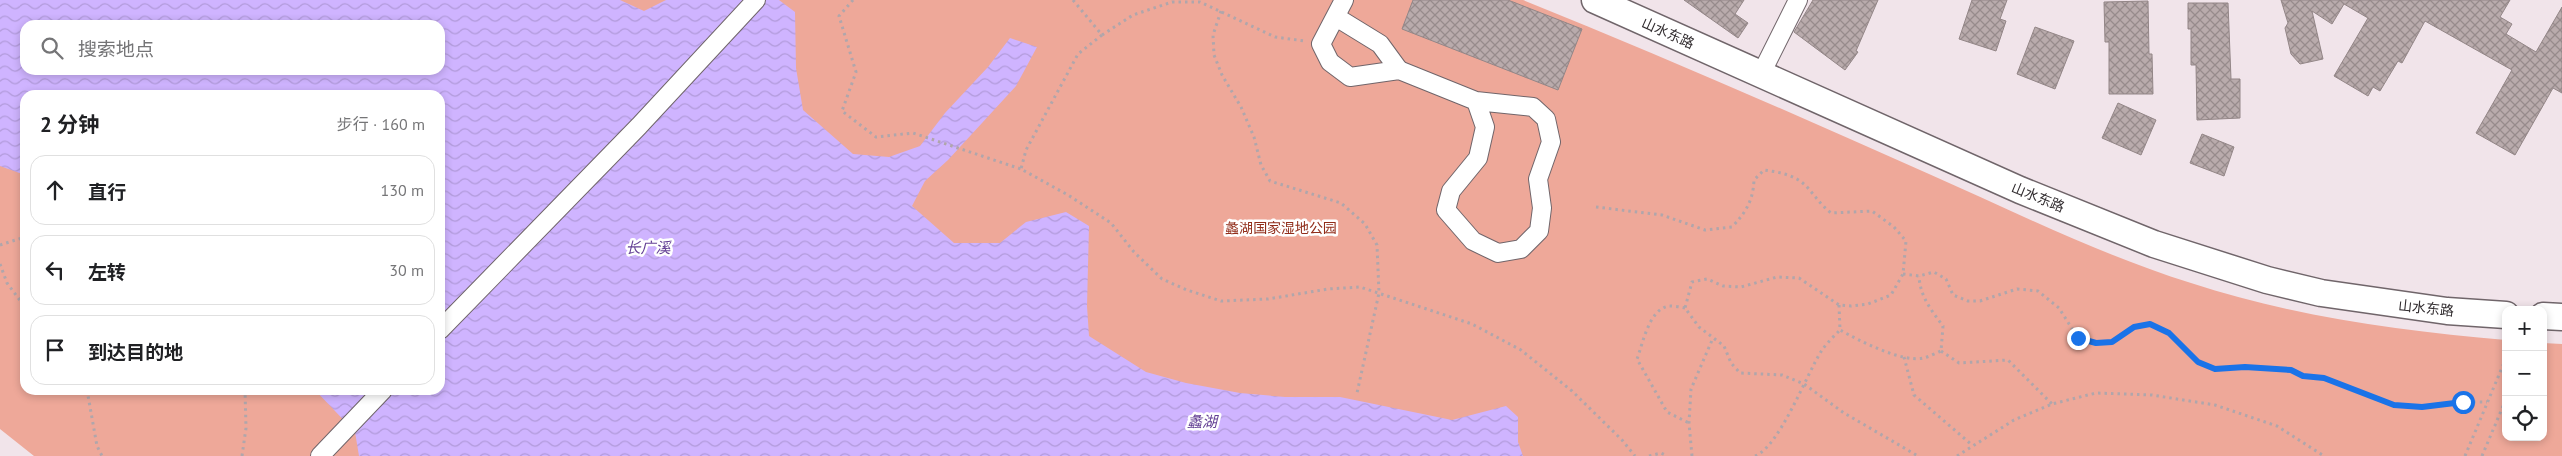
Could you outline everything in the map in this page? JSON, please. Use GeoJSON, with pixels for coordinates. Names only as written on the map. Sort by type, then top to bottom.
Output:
{"type":"FeatureCollection","features":[{"type":"Feature","properties":{"kind":"highway","name":"山水东路"},"geometry":{"type":"LineString","coordinates":[[1596,0],[2020,190],[2163,247],[2267,280],[2321,293],[2447,311],[2502,314]]}},
{"type":"Feature","properties":{"kind":"highway"},"geometry":{"type":"LineString","coordinates":[[2547,316],[2562,317]]}},
{"type":"Feature","properties":{"kind":"street"},"geometry":{"type":"LineString","coordinates":[[445,325],[631,133],[756,0]]}},
{"type":"Feature","properties":{"kind":"street"},"geometry":{"type":"LineString","coordinates":[[1344,0],[1321,44],[1330,62],[1350,77],[1399,70],[1476,101],[1533,107],[1546,119],[1551,142],[1538,179],[1542,208],[1539,231],[1521,249],[1498,253],[1473,241],[1446,210],[1450,191],[1478,158],[1485,127],[1476,101]]}},
{"type":"Feature","properties":{"kind":"street"},"geometry":{"type":"LineString","coordinates":[[1762,74],[1798,0]]}},
{"type":"Feature","properties":{"kind":"street"},"geometry":{"type":"LineString","coordinates":[[1336,17],[1380,44],[1399,70]]}},
{"type":"Feature","properties":{"kind":"street"},"geometry":{"type":"LineString","coordinates":[[320,456],[378,395]]}},
{"type":"Feature","properties":{"kind":"path"},"geometry":{"type":"LineString","coordinates":[[853,0],[839,16],[856,72],[842,111],[876,137],[913,133],[1020,169],[1068,195],[1111,223],[1134,252],[1162,280],[1221,301],[1268,299],[1360,287],[1472,324],[1521,350],[1572,391],[1622,440],[1635,456]]}},
{"type":"Feature","properties":{"kind":"path"},"geometry":{"type":"LineString","coordinates":[[1073,0],[1102,35]]}},
{"type":"Feature","properties":{"kind":"path"},"geometry":{"type":"LineString","coordinates":[[1020,169],[1026,150],[1078,54],[1102,35],[1133,15],[1172,2],[1200,2],[1275,37],[1321,44]]}},
{"type":"Feature","properties":{"kind":"path"},"geometry":{"type":"LineString","coordinates":[[1221,11],[1213,35],[1214,55],[1222,75],[1241,106],[1254,137],[1260,165],[1270,181],[1341,203],[1365,224],[1377,244],[1379,293],[1357,393]]}},
{"type":"Feature","properties":{"kind":"path"},"geometry":{"type":"LineString","coordinates":[[1596,207],[1662,215],[1705,230],[1732,227],[1747,211],[1753,193],[1754,180],[1764,170],[1782,172],[1806,185],[1821,205],[1831,213],[1872,211],[1894,227],[1906,241],[1903,274],[1891,295],[1868,304],[1839,305],[1799,278],[1777,277],[1741,286],[1723,286],[1707,279],[1692,282],[1686,308],[1699,327],[1724,346],[1731,362],[1740,373],[1782,375],[1804,384],[1844,413],[1918,456]]}},
{"type":"Feature","properties":{"kind":"path"},"geometry":{"type":"LineString","coordinates":[[0,245],[20,239]]}},
{"type":"Feature","properties":{"kind":"path"},"geometry":{"type":"LineString","coordinates":[[0,264],[7,283],[20,300]]}},
{"type":"Feature","properties":{"kind":"path"},"geometry":{"type":"LineString","coordinates":[[1903,274],[1919,276],[1934,272],[1946,279],[1953,294],[1968,301],[1980,301],[2018,289],[2038,291],[2060,308],[2078,338],[2096,343],[2112,342],[2134,327],[2150,324],[2169,333],[2198,362],[2215,369],[2245,367],[2291,370],[2303,376],[2324,378],[2394,405],[2422,407],[2463,402],[2487,402]]}},
{"type":"Feature","properties":{"kind":"path"},"geometry":{"type":"LineString","coordinates":[[1919,276],[1920,289],[1930,309],[1943,326],[1941,351]]}},
{"type":"Feature","properties":{"kind":"path"},"geometry":{"type":"LineString","coordinates":[[1754,456],[1765,454],[1822,350],[1840,330],[1839,305]]}},
{"type":"Feature","properties":{"kind":"path"},"geometry":{"type":"LineString","coordinates":[[1686,308],[1669,306],[1660,310],[1651,321],[1637,358],[1667,412],[1689,422]]}},
{"type":"Feature","properties":{"kind":"path"},"geometry":{"type":"LineString","coordinates":[[1840,330],[1904,357],[1923,358],[1941,351]]}},
{"type":"Feature","properties":{"kind":"path"},"geometry":{"type":"LineString","coordinates":[[1692,456],[1689,422],[1691,389],[1714,338]]}},
{"type":"Feature","properties":{"kind":"path"},"geometry":{"type":"LineString","coordinates":[[1941,351],[1959,363],[2008,360],[2052,404]]}},
{"type":"Feature","properties":{"kind":"path"},"geometry":{"type":"LineString","coordinates":[[1904,357],[1914,396],[1972,446]]}},
{"type":"Feature","properties":{"kind":"path"},"geometry":{"type":"LineString","coordinates":[[2465,456],[2502,367]]}},
{"type":"Feature","properties":{"kind":"path"},"geometry":{"type":"LineString","coordinates":[[1957,456],[2014,420],[2052,404],[2096,393],[2152,395],[2215,405],[2277,426],[2324,456]]}},
{"type":"Feature","properties":{"kind":"path"},"geometry":{"type":"LineString","coordinates":[[88,395],[97,446],[102,456]]}},
{"type":"Feature","properties":{"kind":"path"},"geometry":{"type":"LineString","coordinates":[[242,456],[246,428],[245,395]]}},
{"type":"Feature","properties":{"kind":"path"},"geometry":{"type":"LineString","coordinates":[[2482,456],[2502,408]]}},
{"type":"Feature","properties":{"kind":"path"},"geometry":{"type":"LineString","coordinates":[[1649,456],[1661,454],[1667,456]]}},
{"type":"Feature","properties":{"kind":"green space","name":"蠡湖国家湿地公园"},"geometry":{"type":"Polygon","coordinates":[[[0,0],[1523,0],[1727,85],[2058,232],[2157,272],[2229,295],[2347,321],[2426,332],[2502,340],[2502,441],[2547,441],[2547,343],[2562,344],[2562,456],[34,456],[0,429],[0,0]]]}},
{"type":"Feature","properties":{"kind":"water","name":"长广溪"},"geometry":{"type":"Polygon","coordinates":[[[0,0],[620,0],[644,11],[666,0],[779,0],[795,12],[796,68],[803,110],[853,154],[889,157],[920,146],[945,113],[988,67],[1010,38],[1037,47],[1016,86],[948,160],[925,181],[912,206],[954,243],[1000,243],[1026,222],[1066,212],[1089,226],[1087,306],[1089,336],[1146,372],[1186,383],[1240,393],[1285,397],[1340,397],[1452,420],[1506,406],[1518,417],[1518,442],[1523,456],[359,456],[355,432],[320,395],[445,395],[445,90],[20,90],[20,173],[0,166],[0,0]]]}},
{"type":"Feature","properties":{"kind":"building"},"geometry":{"type":"Polygon","coordinates":[[[1413,0],[1508,0],[1582,29],[1558,90],[1402,29],[1413,0]]]}},
{"type":"Feature","properties":{"kind":"building"},"geometry":{"type":"Polygon","coordinates":[[[1684,0],[1744,0],[1735,14],[1748,23],[1738,38],[1684,0]]]}},
{"type":"Feature","properties":{"kind":"building"},"geometry":{"type":"Polygon","coordinates":[[[1813,0],[1878,0],[1856,51],[1858,52],[1845,70],[1794,32],[1813,0]]]}},
{"type":"Feature","properties":{"kind":"building"},"geometry":{"type":"Polygon","coordinates":[[[1972,0],[2007,0],[2000,19],[2006,21],[1996,51],[1959,39],[1972,0]]]}},
{"type":"Feature","properties":{"kind":"building"},"geometry":{"type":"Polygon","coordinates":[[[2281,0],[2510,0],[2500,17],[2512,24],[2506,34],[2536,52],[2562,7],[2562,93],[2553,88],[2515,155],[2476,133],[2512,70],[2425,21],[2402,63],[2398,61],[2380,91],[2373,87],[2368,96],[2334,76],[2368,18],[2344,4],[2332,24],[2312,11],[2323,59],[2300,64],[2291,54],[2285,28],[2288,23],[2281,0]]]}},
{"type":"Feature","properties":{"kind":"building"},"geometry":{"type":"Polygon","coordinates":[[[2148,1],[2149,54],[2152,54],[2153,94],[2109,94],[2109,42],[2105,42],[2104,2],[2148,1]]]}},
{"type":"Feature","properties":{"kind":"building"},"geometry":{"type":"Polygon","coordinates":[[[2188,3],[2228,3],[2231,79],[2240,79],[2240,118],[2197,120],[2196,65],[2191,65],[2191,29],[2188,29],[2188,3]]]}},
{"type":"Feature","properties":{"kind":"building"},"geometry":{"type":"Polygon","coordinates":[[[2035,27],[2074,41],[2055,89],[2017,74],[2035,27]]]}},
{"type":"Feature","properties":{"kind":"building"},"geometry":{"type":"Polygon","coordinates":[[[2118,103],[2156,120],[2141,155],[2102,138],[2118,103]]]}},
{"type":"Feature","properties":{"kind":"building"},"geometry":{"type":"Polygon","coordinates":[[[2202,134],[2234,147],[2224,176],[2190,163],[2202,134]]]}},
{"type":"Feature","properties":{"kind":"route"},"geometry":{"type":"LineString","coordinates":[[2078,338],[2096,343],[2112,342],[2134,327],[2150,324],[2169,333],[2198,362],[2215,369],[2245,367],[2291,370],[2303,376],[2324,378],[2394,405],[2422,407],[2463,402]]}},
{"type":"Feature","properties":{"kind":"water label","name":"蠡湖"},"geometry":{"type":"Point","coordinates":[1202,422]}}]}
